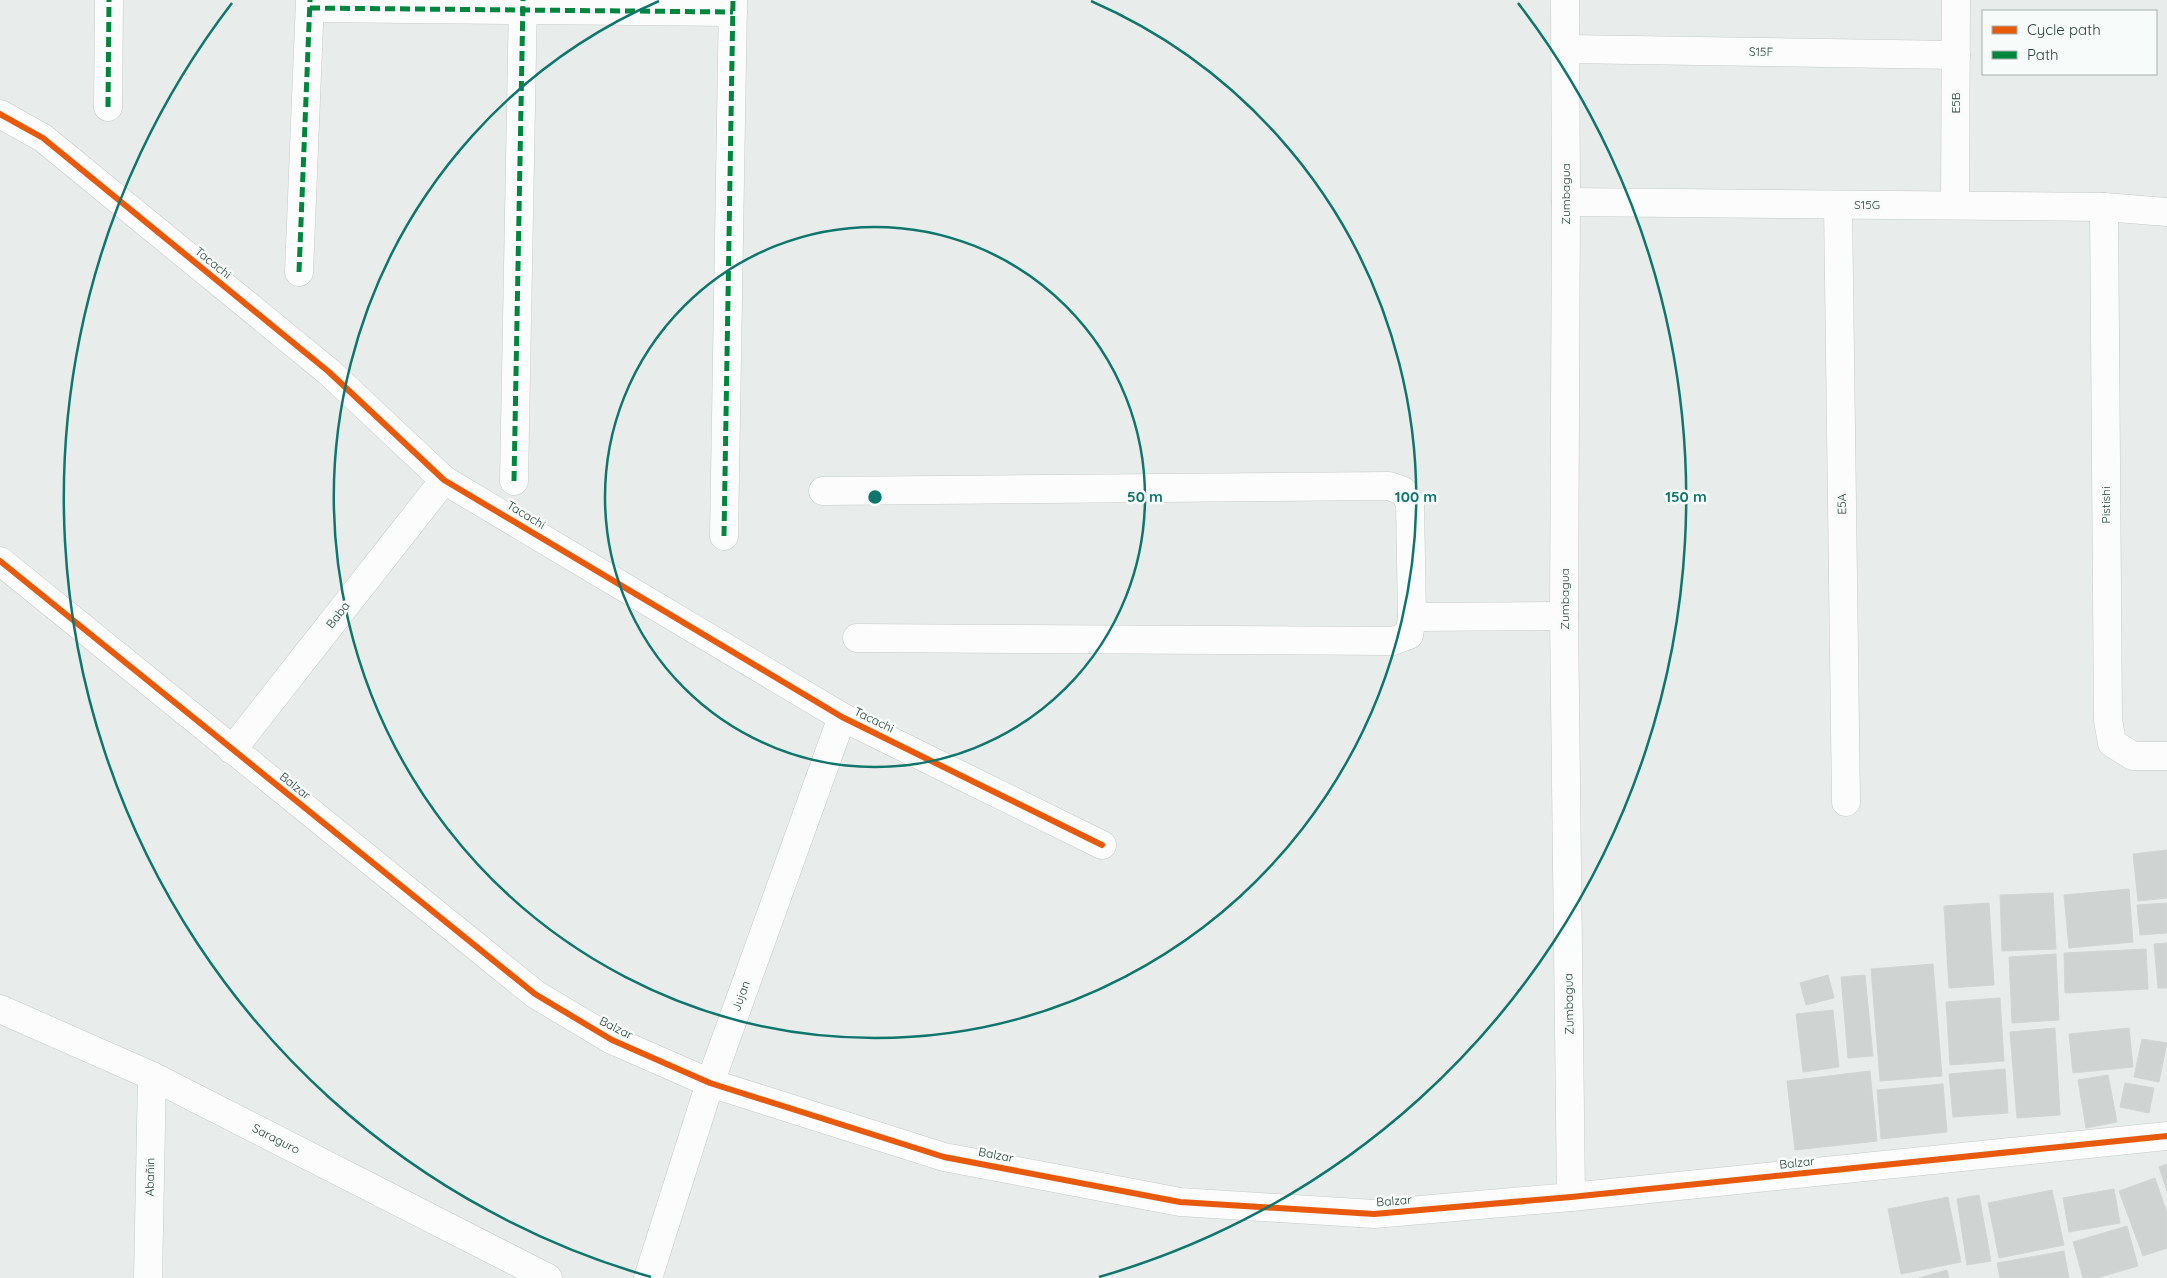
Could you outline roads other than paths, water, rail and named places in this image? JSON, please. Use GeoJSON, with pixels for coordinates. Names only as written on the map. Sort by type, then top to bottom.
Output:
{"type":"FeatureCollection","features":[{"type":"Feature","properties":{"kind":"street"},"geometry":{"type":"LineString","coordinates":[[108,108],[109,0]]}},
{"type":"Feature","properties":{"kind":"street","name":"Zumbagua"},"geometry":{"type":"LineString","coordinates":[[1565,0],[1564,616],[1571,1197]]}},
{"type":"Feature","properties":{"kind":"street","name":"E5B"},"geometry":{"type":"LineString","coordinates":[[1955,205],[1956,0]]}},
{"type":"Feature","properties":{"kind":"street"},"geometry":{"type":"LineString","coordinates":[[299,272],[310,4],[733,6],[724,536]]}},
{"type":"Feature","properties":{"kind":"street"},"geometry":{"type":"LineString","coordinates":[[514,481],[523,6]]}},
{"type":"Feature","properties":{"kind":"street","name":"S15F"},"geometry":{"type":"LineString","coordinates":[[1566,49],[1956,55]]}},
{"type":"Feature","properties":{"kind":"street","name":"Tacachi"},"geometry":{"type":"LineString","coordinates":[[0,114],[43,138],[329,372],[444,480],[842,717],[1102,845]]}},
{"type":"Feature","properties":{"kind":"street","name":"S15G"},"geometry":{"type":"LineString","coordinates":[[1566,202],[2104,207],[2167,212]]}},
{"type":"Feature","properties":{"kind":"street","name":"E5A"},"geometry":{"type":"LineString","coordinates":[[1838,205],[1846,802]]}},
{"type":"Feature","properties":{"kind":"street","name":"Pistishi"},"geometry":{"type":"LineString","coordinates":[[2104,207],[2108,720],[2112,743],[2133,756],[2167,756]]}},
{"type":"Feature","properties":{"kind":"street","name":"Baba"},"geometry":{"type":"LineString","coordinates":[[232,750],[444,480]]}},
{"type":"Feature","properties":{"kind":"street"},"geometry":{"type":"LineString","coordinates":[[823,491],[1389,486],[1403,491],[1410,504],[1412,617],[1409,635],[1394,641],[857,638]]}},
{"type":"Feature","properties":{"kind":"street","name":"Balzar"},"geometry":{"type":"LineString","coordinates":[[0,561],[535,994],[612,1040],[710,1083],[944,1156],[1180,1202],[1374,1214],[1571,1197],[2167,1136]]}},
{"type":"Feature","properties":{"kind":"street"},"geometry":{"type":"LineString","coordinates":[[1412,617],[1564,616]]}},
{"type":"Feature","properties":{"kind":"street","name":"Jujan"},"geometry":{"type":"LineString","coordinates":[[648,1278],[710,1083],[842,717]]}},
{"type":"Feature","properties":{"kind":"street","name":"Saraguro"},"geometry":{"type":"LineString","coordinates":[[0,1009],[152,1076],[548,1278]]}},
{"type":"Feature","properties":{"kind":"street","name":"Abañin"},"geometry":{"type":"LineString","coordinates":[[148,1278],[152,1076]]}}]}
